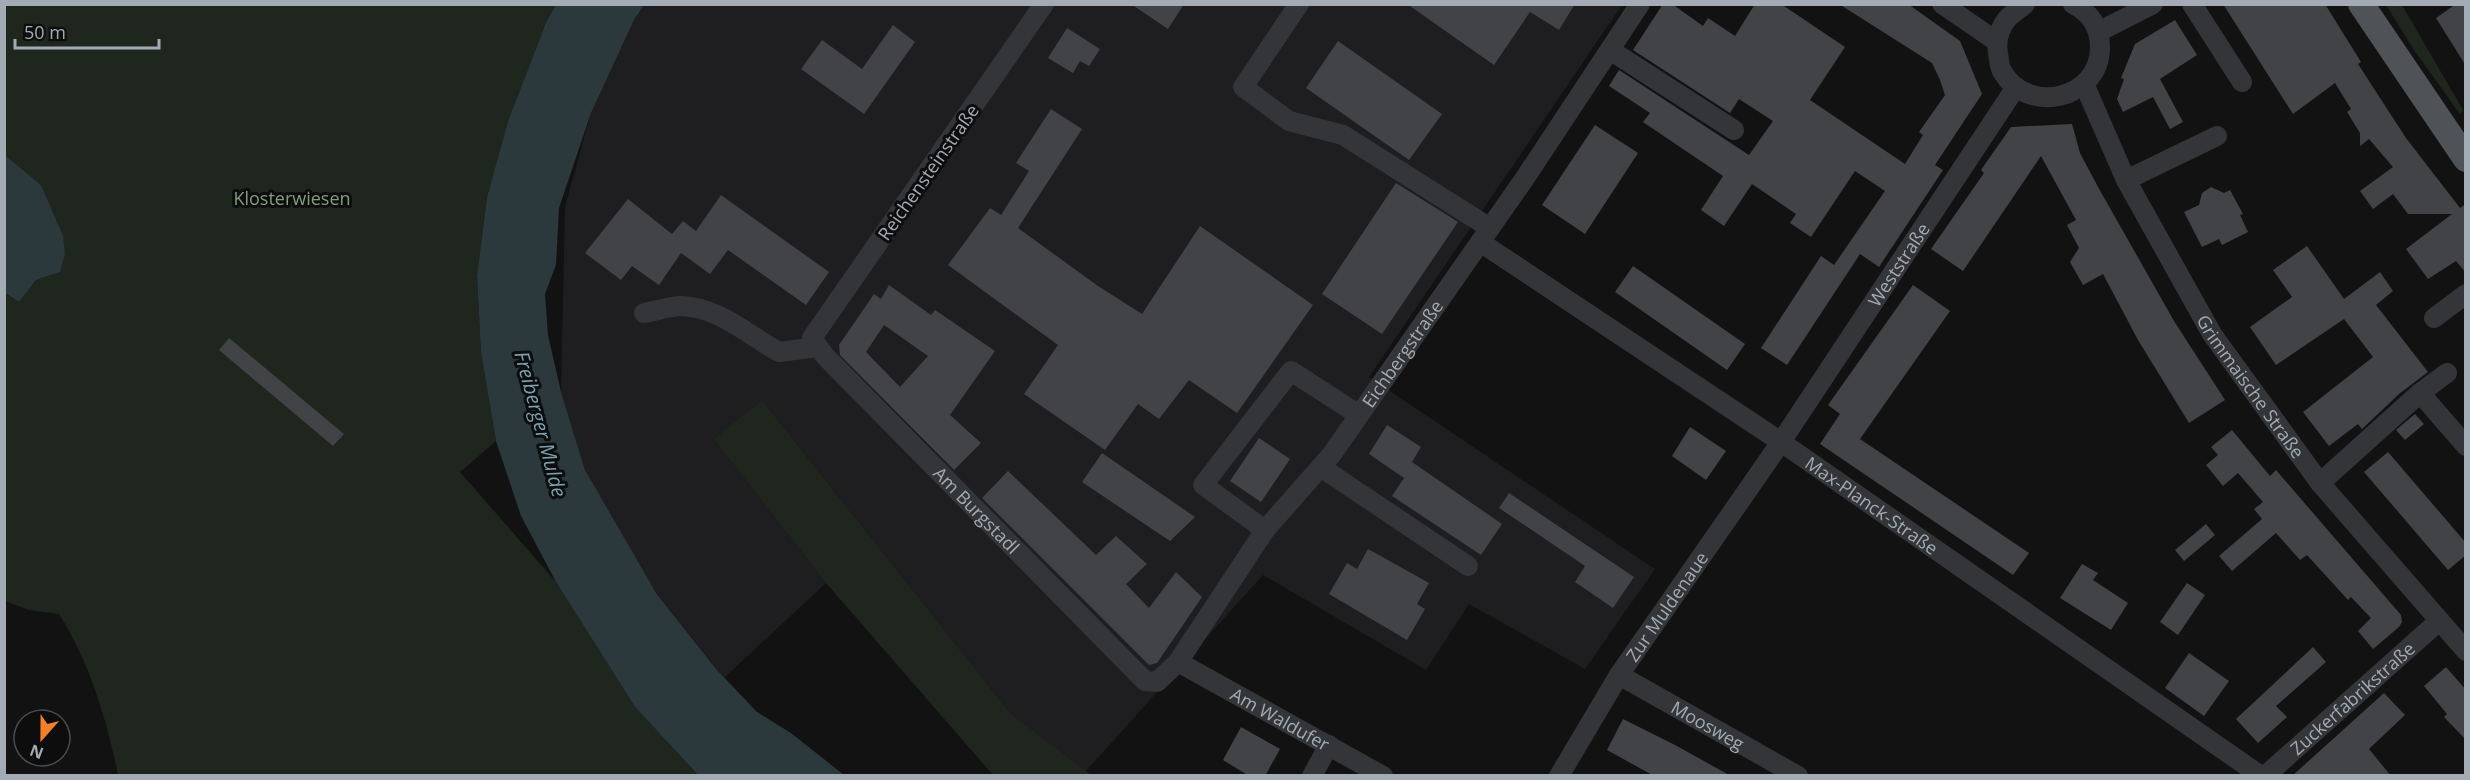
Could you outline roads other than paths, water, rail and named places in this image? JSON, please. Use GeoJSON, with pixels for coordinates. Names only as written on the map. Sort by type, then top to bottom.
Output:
{"type":"FeatureCollection","features":[{"type":"Feature","properties":{"kind":"main road"},"geometry":{"type":"LineString","coordinates":[[2361,4],[2462,146]]}},
{"type":"Feature","properties":{"kind":"street","name":"Reichensteinstraße"},"geometry":{"type":"LineString","coordinates":[[815,342],[1044,4]]}},
{"type":"Feature","properties":{"kind":"street","name":"Max-Planck-Straße"},"geometry":{"type":"LineString","coordinates":[[1299,4],[1243,87],[1289,121],[1343,135],[2263,776]]}},
{"type":"Feature","properties":{"kind":"street","name":"Eichbergstraße"},"geometry":{"type":"LineString","coordinates":[[1144,681],[1157,682],[1178,662],[1265,530],[1322,468],[1485,235],[1640,4]]}},
{"type":"Feature","properties":{"kind":"street"},"geometry":{"type":"LineString","coordinates":[[1942,4],[1996,40]]}},
{"type":"Feature","properties":{"kind":"street"},"geometry":{"type":"LineString","coordinates":[[2025,4],[2008,19],[1996,40],[2001,70],[2016,87],[2044,98],[2072,93],[2085,86],[2100,60],[2100,31],[2083,9],[2073,4]]}},
{"type":"Feature","properties":{"kind":"street"},"geometry":{"type":"LineString","coordinates":[[2100,31],[2153,4]]}},
{"type":"Feature","properties":{"kind":"street"},"geometry":{"type":"LineString","coordinates":[[2192,4],[2242,82]]}},
{"type":"Feature","properties":{"kind":"street"},"geometry":{"type":"LineString","coordinates":[[1610,50],[1734,130]]}},
{"type":"Feature","properties":{"kind":"street","name":"Grimmaische Straße"},"geometry":{"type":"LineString","coordinates":[[2085,86],[2126,180],[2212,334],[2320,483],[2466,651]]}},
{"type":"Feature","properties":{"kind":"street","name":"Weststraße"},"geometry":{"type":"LineString","coordinates":[[1781,442],[2016,87]]}},
{"type":"Feature","properties":{"kind":"street"},"geometry":{"type":"LineString","coordinates":[[2126,180],[2217,136]]}},
{"type":"Feature","properties":{"kind":"street"},"geometry":{"type":"LineString","coordinates":[[2434,318],[2466,294]]}},
{"type":"Feature","properties":{"kind":"street"},"geometry":{"type":"LineString","coordinates":[[644,313],[680,306],[698,308],[745,329],[778,352],[815,342]]}},
{"type":"Feature","properties":{"kind":"street","name":"Am Burgstadl"},"geometry":{"type":"LineString","coordinates":[[815,342],[1144,681]]}},
{"type":"Feature","properties":{"kind":"street"},"geometry":{"type":"LineString","coordinates":[[1265,530],[1203,485],[1291,371],[1359,416]]}},
{"type":"Feature","properties":{"kind":"street"},"geometry":{"type":"LineString","coordinates":[[2320,483],[2420,393],[2447,373]]}},
{"type":"Feature","properties":{"kind":"street"},"geometry":{"type":"LineString","coordinates":[[2420,393],[2466,446]]}},
{"type":"Feature","properties":{"kind":"street","name":"Zur Muldenaue"},"geometry":{"type":"LineString","coordinates":[[1559,776],[1619,675],[1781,442]]}},
{"type":"Feature","properties":{"kind":"street"},"geometry":{"type":"LineString","coordinates":[[1322,468],[1468,566]]}},
{"type":"Feature","properties":{"kind":"street","name":"Zuckerfabrikstraße"},"geometry":{"type":"LineString","coordinates":[[2263,776],[2439,621]]}},
{"type":"Feature","properties":{"kind":"street","name":"Am Waldufer"},"geometry":{"type":"LineString","coordinates":[[1178,662],[1383,776]]}},
{"type":"Feature","properties":{"kind":"street","name":"Moosweg"},"geometry":{"type":"LineString","coordinates":[[1619,675],[1798,776]]}},
{"type":"Feature","properties":{"kind":"street"},"geometry":{"type":"LineString","coordinates":[[1312,776],[1329,745]]}},
{"type":"Feature","properties":{"kind":"water","name":"Freiberger Mulde"},"geometry":{"type":"Polygon","coordinates":[[[556,5],[644,5],[634,20],[591,113],[559,208],[556,265],[545,294],[548,335],[561,392],[585,470],[656,593],[717,670],[757,712],[791,733],[844,775],[698,775],[635,707],[556,582],[521,516],[496,441],[481,353],[477,276],[487,197],[508,121],[547,20],[556,5]]]}},
{"type":"Feature","properties":{"kind":"water"},"geometry":{"type":"Polygon","coordinates":[[[5,155],[41,185],[63,236],[65,254],[60,272],[36,280],[19,302],[5,293],[5,155]]]}},
{"type":"Feature","properties":{"kind":"park label","name":"Klosterwiesen"},"geometry":{"type":"Point","coordinates":[292,198]}}]}
